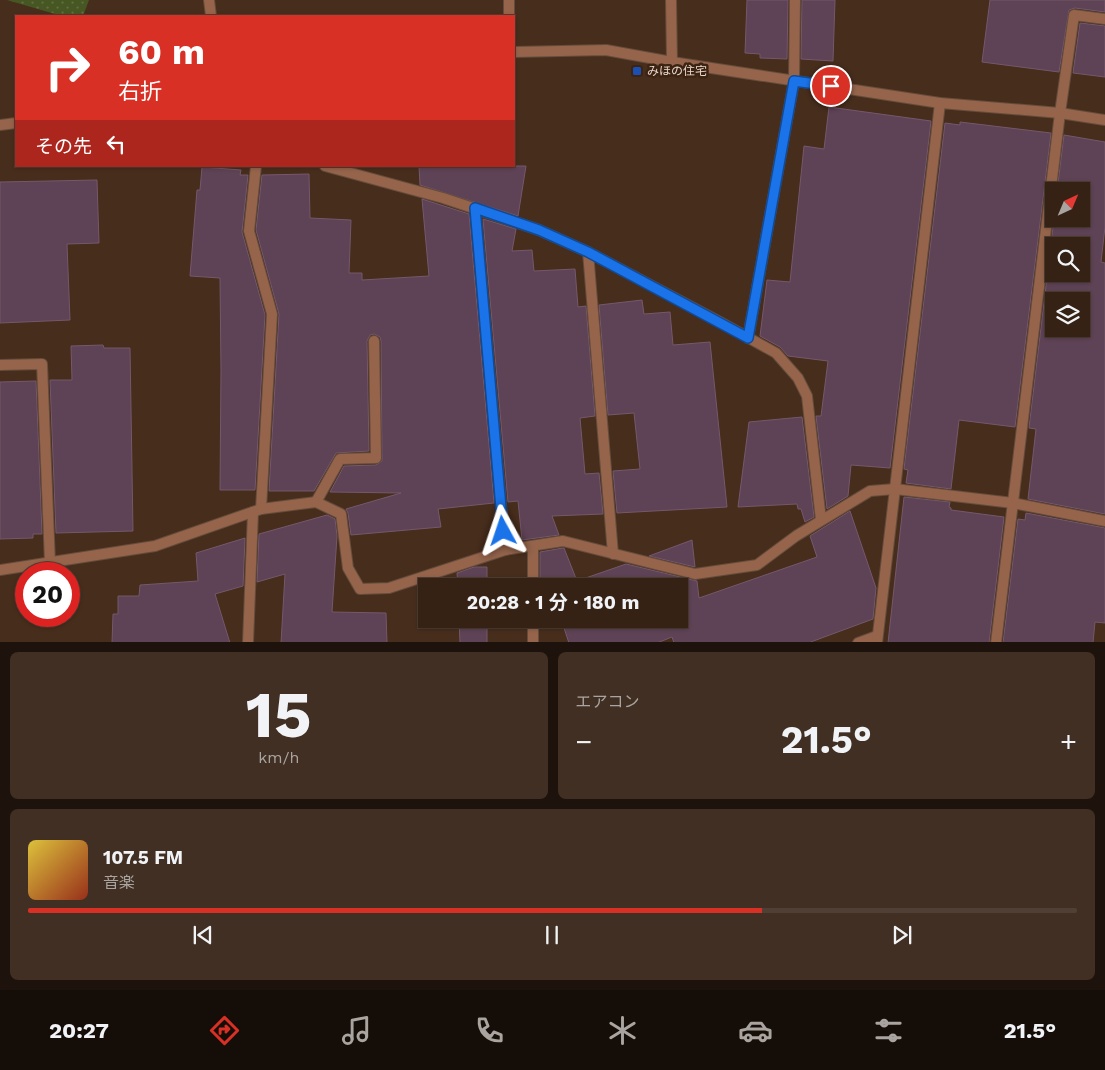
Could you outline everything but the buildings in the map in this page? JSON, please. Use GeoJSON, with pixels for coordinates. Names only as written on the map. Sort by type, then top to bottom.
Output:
{"type":"FeatureCollection","features":[{"type":"Feature","properties":{"kind":"street"},"geometry":{"type":"LineString","coordinates":[[209,0],[210,15]]}},
{"type":"Feature","properties":{"kind":"street"},"geometry":{"type":"LineString","coordinates":[[509,0],[509,15]]}},
{"type":"Feature","properties":{"kind":"street"},"geometry":{"type":"LineString","coordinates":[[671,0],[672,62]]}},
{"type":"Feature","properties":{"kind":"street"},"geometry":{"type":"LineString","coordinates":[[748,338],[794,81],[795,0]]}},
{"type":"Feature","properties":{"kind":"street"},"geometry":{"type":"LineString","coordinates":[[996,642],[1060,113],[1074,15],[1105,19]]}},
{"type":"Feature","properties":{"kind":"street"},"geometry":{"type":"LineString","coordinates":[[515,52],[606,50],[672,62],[940,103],[1060,113],[1105,120]]}},
{"type":"Feature","properties":{"kind":"street"},"geometry":{"type":"LineString","coordinates":[[858,642],[877,639],[940,103]]}},
{"type":"Feature","properties":{"kind":"street"},"geometry":{"type":"LineString","coordinates":[[0,125],[15,124]]}},
{"type":"Feature","properties":{"kind":"street"},"geometry":{"type":"LineString","coordinates":[[248,642],[272,314],[249,231],[256,167]]}},
{"type":"Feature","properties":{"kind":"street"},"geometry":{"type":"LineString","coordinates":[[329,167],[443,198],[539,230],[588,252],[776,354],[798,378],[807,396],[821,520]]}},
{"type":"Feature","properties":{"kind":"street"},"geometry":{"type":"LineString","coordinates":[[475,208],[505,550]]}},
{"type":"Feature","properties":{"kind":"street"},"geometry":{"type":"LineString","coordinates":[[588,252],[613,554]]}},
{"type":"Feature","properties":{"kind":"street"},"geometry":{"type":"LineString","coordinates":[[316,502],[340,459],[376,458],[374,341]]}},
{"type":"Feature","properties":{"kind":"street"},"geometry":{"type":"LineString","coordinates":[[0,365],[42,364],[50,562]]}},
{"type":"Feature","properties":{"kind":"street"},"geometry":{"type":"LineString","coordinates":[[56,562],[155,546],[257,511],[316,502],[342,514],[348,568],[360,589],[389,588],[505,550],[563,541],[695,574],[757,565],[821,520],[870,491],[895,489],[1013,503],[1105,521]]}},
{"type":"Feature","properties":{"kind":"street"},"geometry":{"type":"LineString","coordinates":[[532,546],[533,578]]}},
{"type":"Feature","properties":{"kind":"street"},"geometry":{"type":"LineString","coordinates":[[0,570],[15,568]]}},
{"type":"Feature","properties":{"kind":"street"},"geometry":{"type":"LineString","coordinates":[[533,628],[533,642]]}},
{"type":"Feature","properties":{"kind":"green space"},"geometry":{"type":"Polygon","coordinates":[[[7,0],[89,0],[83,15],[59,15],[7,0]]]}},
{"type":"Feature","properties":{"kind":"place","name":"みほの住宅"},"geometry":{"type":"Point","coordinates":[637,71]}},
{"type":"Feature","properties":{"kind":"route"},"geometry":{"type":"LineString","coordinates":[[503,531],[475,208],[539,230],[588,252],[748,338],[794,81],[831,86]]}}]}
